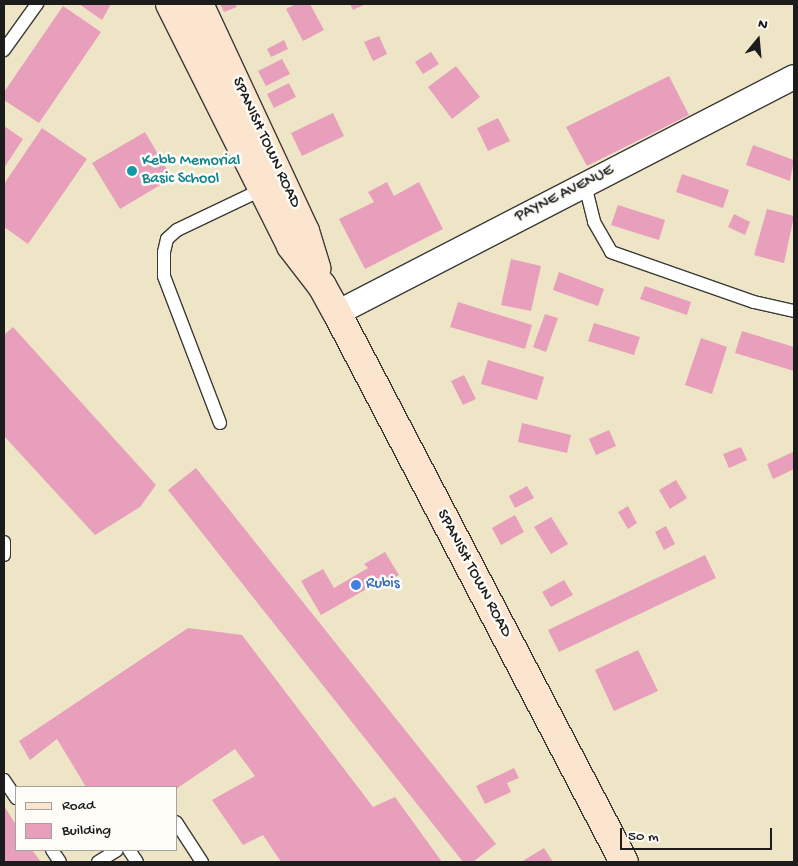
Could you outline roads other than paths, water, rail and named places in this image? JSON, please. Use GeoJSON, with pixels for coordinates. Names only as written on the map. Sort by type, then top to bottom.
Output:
{"type":"FeatureCollection","features":[{"type":"Feature","properties":{"kind":"main road","name":"SPANISH TOWN ROAD"},"geometry":{"type":"LineString","coordinates":[[170,4],[261,190],[291,246],[322,286],[337,313],[624,862]]}},
{"type":"Feature","properties":{"kind":"main road","name":"SPANISH TOWN ROAD"},"geometry":{"type":"LineString","coordinates":[[199,4],[305,231],[322,286]]}},
{"type":"Feature","properties":{"kind":"street","name":"PAYNE AVENUE"},"geometry":{"type":"LineString","coordinates":[[337,313],[794,77]]}},
{"type":"Feature","properties":{"kind":"lane"},"geometry":{"type":"LineString","coordinates":[[4,50],[37,4]]}},
{"type":"Feature","properties":{"kind":"lane"},"geometry":{"type":"LineString","coordinates":[[585,185],[594,222],[612,252],[754,302],[794,312]]}},
{"type":"Feature","properties":{"kind":"lane"},"geometry":{"type":"LineString","coordinates":[[220,423],[164,276],[164,252],[167,239],[177,230],[261,190]]}},
{"type":"Feature","properties":{"kind":"lane"},"geometry":{"type":"LineString","coordinates":[[4,542],[4,555]]}},
{"type":"Feature","properties":{"kind":"lane"},"geometry":{"type":"LineString","coordinates":[[4,780],[15,796]]}},
{"type":"Feature","properties":{"kind":"lane"},"geometry":{"type":"LineString","coordinates":[[178,825],[202,862]]}},
{"type":"Feature","properties":{"kind":"lane"},"geometry":{"type":"LineString","coordinates":[[53,851],[60,862]]}},
{"type":"Feature","properties":{"kind":"lane"},"geometry":{"type":"LineString","coordinates":[[98,862],[115,851]]}},
{"type":"Feature","properties":{"kind":"lane"},"geometry":{"type":"LineString","coordinates":[[131,851],[137,862]]}},
{"type":"Feature","properties":{"kind":"place","name":"Kebb Memorial Basic School"},"geometry":{"type":"Point","coordinates":[132,171]}},
{"type":"Feature","properties":{"kind":"place","name":"Rubis"},"geometry":{"type":"Point","coordinates":[356,585]}}]}
